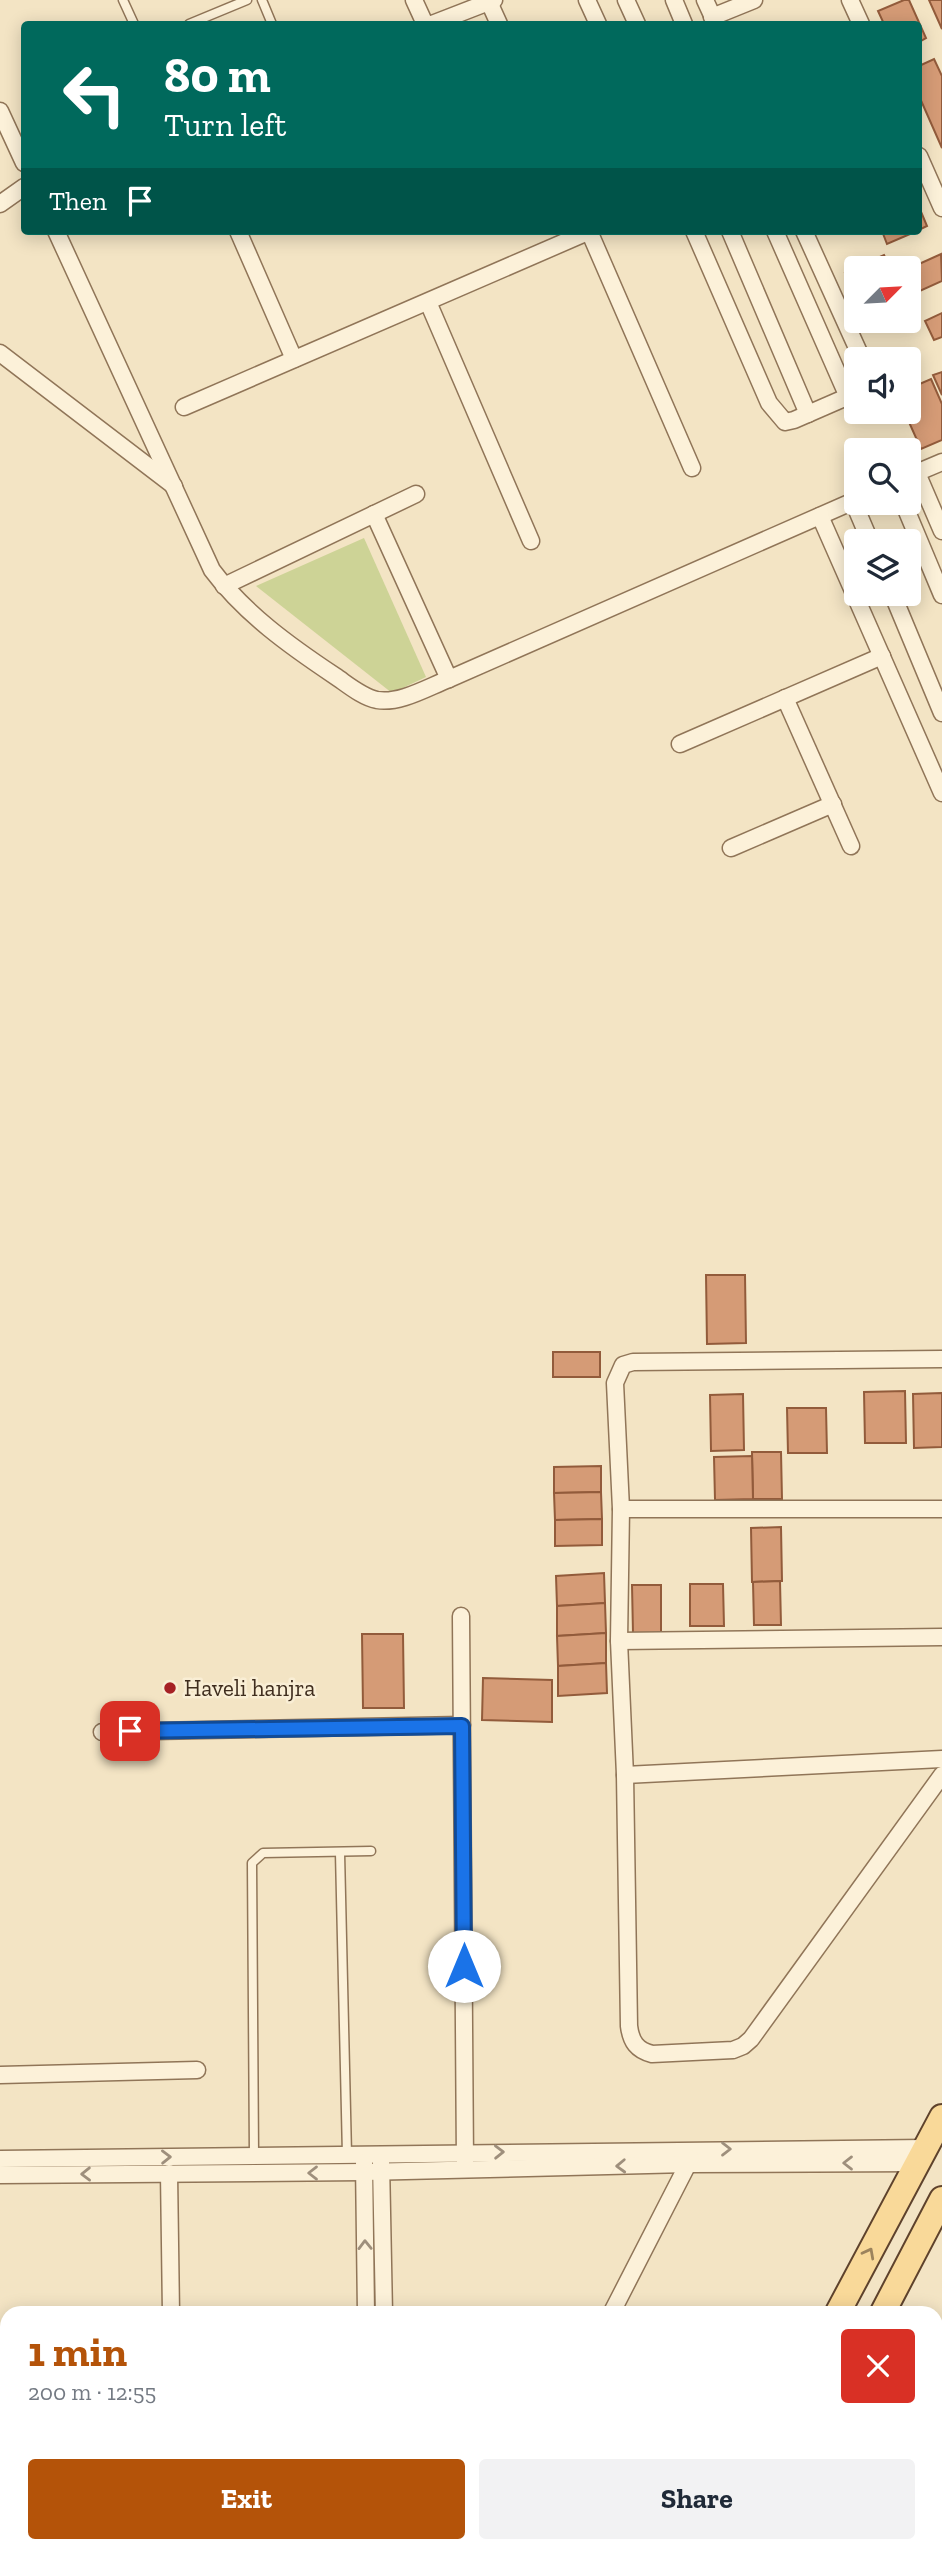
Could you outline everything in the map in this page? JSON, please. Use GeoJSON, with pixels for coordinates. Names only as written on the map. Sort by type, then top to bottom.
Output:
{"type":"FeatureCollection","features":[{"type":"Feature","properties":{"kind":"main road"},"geometry":{"type":"LineString","coordinates":[[841,2306],[942,2118]]}},
{"type":"Feature","properties":{"kind":"main road"},"geometry":{"type":"LineString","coordinates":[[886,2306],[942,2199]]}},
{"type":"Feature","properties":{"kind":"street"},"geometry":{"type":"LineString","coordinates":[[414,0],[424,21]]}},
{"type":"Feature","properties":{"kind":"street"},"geometry":{"type":"LineString","coordinates":[[587,0],[597,21]]}},
{"type":"Feature","properties":{"kind":"street"},"geometry":{"type":"LineString","coordinates":[[626,0],[636,21]]}},
{"type":"Feature","properties":{"kind":"street"},"geometry":{"type":"LineString","coordinates":[[674,0],[683,21]]}},
{"type":"Feature","properties":{"kind":"street"},"geometry":{"type":"LineString","coordinates":[[705,0],[714,21],[754,0]]}},
{"type":"Feature","properties":{"kind":"street"},"geometry":{"type":"LineString","coordinates":[[850,0],[860,21]]}},
{"type":"Feature","properties":{"kind":"street"},"geometry":{"type":"LineString","coordinates":[[440,21],[491,1],[498,21]]}},
{"type":"Feature","properties":{"kind":"street"},"geometry":{"type":"LineString","coordinates":[[0,111],[21,156]]}},
{"type":"Feature","properties":{"kind":"street"},"geometry":{"type":"LineString","coordinates":[[922,163],[942,208]]}},
{"type":"Feature","properties":{"kind":"street"},"geometry":{"type":"LineString","coordinates":[[0,204],[21,189]]}},
{"type":"Feature","properties":{"kind":"street"},"geometry":{"type":"LineString","coordinates":[[58,235],[212,570],[224,586],[285,643],[356,690],[376,700],[394,700],[449,679],[844,506]]}},
{"type":"Feature","properties":{"kind":"street"},"geometry":{"type":"LineString","coordinates":[[242,235],[294,359]]}},
{"type":"Feature","properties":{"kind":"street"},"geometry":{"type":"LineString","coordinates":[[184,407],[580,235]]}},
{"type":"Feature","properties":{"kind":"street"},"geometry":{"type":"LineString","coordinates":[[591,235],[692,468]]}},
{"type":"Feature","properties":{"kind":"street"},"geometry":{"type":"LineString","coordinates":[[696,235],[769,403],[785,422],[844,398]]}},
{"type":"Feature","properties":{"kind":"street"},"geometry":{"type":"LineString","coordinates":[[732,235],[808,414]]}},
{"type":"Feature","properties":{"kind":"street"},"geometry":{"type":"LineString","coordinates":[[777,235],[844,378]]}},
{"type":"Feature","properties":{"kind":"street"},"geometry":{"type":"LineString","coordinates":[[806,235],[857,347]]}},
{"type":"Feature","properties":{"kind":"street"},"geometry":{"type":"LineString","coordinates":[[428,302],[531,541]]}},
{"type":"Feature","properties":{"kind":"street"},"geometry":{"type":"LineString","coordinates":[[0,353],[176,488]]}},
{"type":"Feature","properties":{"kind":"street"},"geometry":{"type":"LineString","coordinates":[[921,471],[942,462]]}},
{"type":"Feature","properties":{"kind":"street"},"geometry":{"type":"LineString","coordinates":[[921,490],[942,531]]}},
{"type":"Feature","properties":{"kind":"street"},"geometry":{"type":"LineString","coordinates":[[224,586],[415,494]]}},
{"type":"Feature","properties":{"kind":"street"},"geometry":{"type":"LineString","coordinates":[[374,514],[449,679]]}},
{"type":"Feature","properties":{"kind":"street"},"geometry":{"type":"LineString","coordinates":[[908,515],[942,595]]}},
{"type":"Feature","properties":{"kind":"street"},"geometry":{"type":"LineString","coordinates":[[820,516],[942,793]]}},
{"type":"Feature","properties":{"kind":"street"},"geometry":{"type":"LineString","coordinates":[[897,606],[942,713]]}},
{"type":"Feature","properties":{"kind":"street"},"geometry":{"type":"LineString","coordinates":[[680,744],[882,656]]}},
{"type":"Feature","properties":{"kind":"street"},"geometry":{"type":"LineString","coordinates":[[785,698],[851,846]]}},
{"type":"Feature","properties":{"kind":"street"},"geometry":{"type":"LineString","coordinates":[[731,848],[832,804]]}},
{"type":"Feature","properties":{"kind":"street"},"geometry":{"type":"LineString","coordinates":[[942,1359],[633,1362],[623,1365],[615,1383],[621,1509],[619,1642],[625,1775],[629,2026],[635,2045],[652,2054],[733,2050],[751,2039],[942,1775]]}},
{"type":"Feature","properties":{"kind":"street"},"geometry":{"type":"LineString","coordinates":[[621,1509],[942,1509]]}},
{"type":"Feature","properties":{"kind":"street"},"geometry":{"type":"LineString","coordinates":[[461,1616],[465,2170]]}},
{"type":"Feature","properties":{"kind":"street"},"geometry":{"type":"LineString","coordinates":[[619,1642],[942,1637]]}},
{"type":"Feature","properties":{"kind":"street"},"geometry":{"type":"LineString","coordinates":[[102,1732],[462,1726]]}},
{"type":"Feature","properties":{"kind":"street"},"geometry":{"type":"LineString","coordinates":[[625,1775],[942,1759]]}},
{"type":"Feature","properties":{"kind":"street"},"geometry":{"type":"LineString","coordinates":[[0,2075],[197,2070]]}},
{"type":"Feature","properties":{"kind":"street"},"geometry":{"type":"LineString","coordinates":[[0,2175],[365,2172],[382,2164],[466,2152],[920,2156]]}},
{"type":"Feature","properties":{"kind":"street"},"geometry":{"type":"LineString","coordinates":[[0,2159],[364,2155],[382,2164],[465,2170],[692,2156]]}},
{"type":"Feature","properties":{"kind":"street"},"geometry":{"type":"LineString","coordinates":[[364,2155],[366,2306]]}},
{"type":"Feature","properties":{"kind":"street"},"geometry":{"type":"LineString","coordinates":[[615,2306],[692,2156]]}},
{"type":"Feature","properties":{"kind":"street"},"geometry":{"type":"LineString","coordinates":[[382,2164],[384,2306]]}},
{"type":"Feature","properties":{"kind":"street"},"geometry":{"type":"LineString","coordinates":[[169,2173],[171,2306]]}},
{"type":"Feature","properties":{"kind":"lane"},"geometry":{"type":"LineString","coordinates":[[123,0],[133,21]]}},
{"type":"Feature","properties":{"kind":"lane"},"geometry":{"type":"LineString","coordinates":[[196,21],[247,0]]}},
{"type":"Feature","properties":{"kind":"lane"},"geometry":{"type":"LineString","coordinates":[[262,0],[271,21]]}},
{"type":"Feature","properties":{"kind":"lane"},"geometry":{"type":"LineString","coordinates":[[254,2156],[252,1863],[263,1853],[370,1851]]}},
{"type":"Feature","properties":{"kind":"lane"},"geometry":{"type":"LineString","coordinates":[[340,1853],[347,2155]]}},
{"type":"Feature","properties":{"kind":"green space"},"geometry":{"type":"Polygon","coordinates":[[[364,538],[426,677],[392,693],[256,586],[364,538]]]}},
{"type":"Feature","properties":{"kind":"building"},"geometry":{"type":"Polygon","coordinates":[[[909,0],[918,21],[883,21],[878,11],[909,0]]]}},
{"type":"Feature","properties":{"kind":"building"},"geometry":{"type":"Polygon","coordinates":[[[929,0],[942,0],[942,29],[929,0]]]}},
{"type":"Feature","properties":{"kind":"building"},"geometry":{"type":"Polygon","coordinates":[[[934,59],[942,76],[942,148],[922,103],[922,65],[934,59]]]}},
{"type":"Feature","properties":{"kind":"building"},"geometry":{"type":"Polygon","coordinates":[[[922,214],[927,226],[922,228],[922,214]]]}},
{"type":"Feature","properties":{"kind":"building"},"geometry":{"type":"Polygon","coordinates":[[[884,235],[908,235],[887,244],[884,235]]]}},
{"type":"Feature","properties":{"kind":"building"},"geometry":{"type":"Polygon","coordinates":[[[941,254],[942,281],[921,290],[921,263],[941,254]]]}},
{"type":"Feature","properties":{"kind":"building"},"geometry":{"type":"Polygon","coordinates":[[[942,313],[942,337],[934,340],[925,321],[942,313]]]}},
{"type":"Feature","properties":{"kind":"building"},"geometry":{"type":"Polygon","coordinates":[[[942,372],[942,395],[933,375],[942,372]]]}},
{"type":"Feature","properties":{"kind":"building"},"geometry":{"type":"Polygon","coordinates":[[[931,379],[942,404],[942,440],[921,449],[921,438],[916,438],[910,424],[921,424],[921,383],[931,379]]]}},
{"type":"Feature","properties":{"kind":"building"},"geometry":{"type":"Polygon","coordinates":[[[706,1275],[745,1275],[746,1343],[707,1344],[706,1275]]]}},
{"type":"Feature","properties":{"kind":"building"},"geometry":{"type":"Polygon","coordinates":[[[553,1352],[600,1352],[600,1377],[553,1377],[553,1352]]]}},
{"type":"Feature","properties":{"kind":"building"},"geometry":{"type":"Polygon","coordinates":[[[905,1391],[906,1443],[865,1443],[864,1392],[905,1391]]]}},
{"type":"Feature","properties":{"kind":"building"},"geometry":{"type":"Polygon","coordinates":[[[942,1393],[942,1447],[914,1448],[913,1394],[942,1393]]]}},
{"type":"Feature","properties":{"kind":"building"},"geometry":{"type":"Polygon","coordinates":[[[743,1394],[744,1450],[711,1451],[710,1395],[743,1394]]]}},
{"type":"Feature","properties":{"kind":"building"},"geometry":{"type":"Polygon","coordinates":[[[787,1408],[826,1408],[827,1453],[788,1453],[787,1408]]]}},
{"type":"Feature","properties":{"kind":"building"},"geometry":{"type":"Polygon","coordinates":[[[752,1452],[781,1452],[782,1499],[753,1499],[752,1452]]]}},
{"type":"Feature","properties":{"kind":"building"},"geometry":{"type":"Polygon","coordinates":[[[752,1456],[753,1499],[715,1500],[714,1457],[752,1456]]]}},
{"type":"Feature","properties":{"kind":"building"},"geometry":{"type":"Polygon","coordinates":[[[601,1466],[601,1492],[554,1493],[554,1467],[601,1466]]]}},
{"type":"Feature","properties":{"kind":"building"},"geometry":{"type":"Polygon","coordinates":[[[601,1492],[602,1519],[555,1520],[554,1493],[601,1492]]]}},
{"type":"Feature","properties":{"kind":"building"},"geometry":{"type":"Polygon","coordinates":[[[602,1519],[602,1545],[555,1546],[555,1520],[602,1519]]]}},
{"type":"Feature","properties":{"kind":"building"},"geometry":{"type":"Polygon","coordinates":[[[781,1527],[782,1581],[752,1582],[751,1528],[781,1527]]]}},
{"type":"Feature","properties":{"kind":"building"},"geometry":{"type":"Polygon","coordinates":[[[604,1573],[605,1603],[557,1606],[556,1576],[604,1573]]]}},
{"type":"Feature","properties":{"kind":"building"},"geometry":{"type":"Polygon","coordinates":[[[780,1581],[781,1625],[754,1625],[753,1582],[780,1581]]]}},
{"type":"Feature","properties":{"kind":"building"},"geometry":{"type":"Polygon","coordinates":[[[690,1584],[723,1584],[724,1626],[690,1626],[690,1584]]]}},
{"type":"Feature","properties":{"kind":"building"},"geometry":{"type":"Polygon","coordinates":[[[632,1585],[661,1585],[661,1633],[633,1633],[632,1585]]]}},
{"type":"Feature","properties":{"kind":"building"},"geometry":{"type":"Polygon","coordinates":[[[605,1603],[606,1633],[557,1636],[557,1606],[605,1603]]]}},
{"type":"Feature","properties":{"kind":"building"},"geometry":{"type":"Polygon","coordinates":[[[606,1633],[606,1663],[558,1666],[557,1636],[606,1633]]]}},
{"type":"Feature","properties":{"kind":"building"},"geometry":{"type":"Polygon","coordinates":[[[362,1634],[403,1634],[404,1708],[363,1708],[362,1634]]]}},
{"type":"Feature","properties":{"kind":"building"},"geometry":{"type":"Polygon","coordinates":[[[606,1663],[607,1693],[558,1696],[558,1666],[606,1663]]]}},
{"type":"Feature","properties":{"kind":"building"},"geometry":{"type":"Polygon","coordinates":[[[483,1678],[552,1680],[552,1722],[482,1720],[483,1678]]]}},
{"type":"Feature","properties":{"kind":"place","name":"Haveli hanjra"},"geometry":{"type":"Point","coordinates":[170,1688]}},
{"type":"Feature","properties":{"kind":"route"},"geometry":{"type":"LineString","coordinates":[[130,1731],[462,1726],[464,1966]]}}]}
